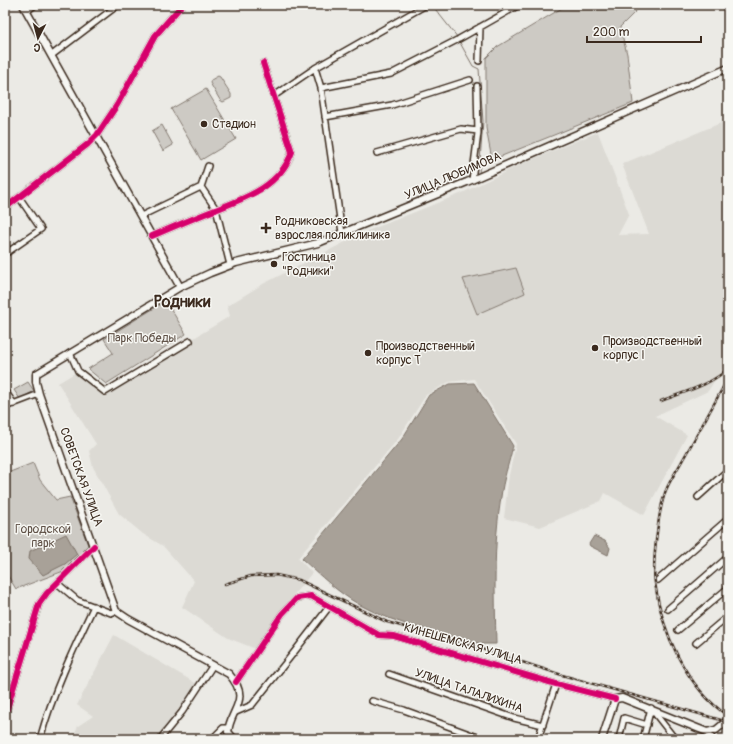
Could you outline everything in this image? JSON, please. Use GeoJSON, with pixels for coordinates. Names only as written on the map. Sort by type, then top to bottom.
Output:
{"type":"FeatureCollection","features":[{"type":"Feature","properties":{"kind":"main road"},"geometry":{"type":"LineString","coordinates":[[23,5],[97,135],[180,287]]}},
{"type":"Feature","properties":{"kind":"main road","name":"УЛИЦА ЛЮБИМОВА"},"geometry":{"type":"LineString","coordinates":[[180,287],[230,265],[318,243],[342,234],[476,178],[728,68]]}},
{"type":"Feature","properties":{"kind":"main road","name":"СОВЕТСКАЯ УЛИЦА"},"geometry":{"type":"LineString","coordinates":[[116,611],[39,394],[36,374],[180,287]]}},
{"type":"Feature","properties":{"kind":"main road"},"geometry":{"type":"LineString","coordinates":[[116,611],[230,674],[236,682],[239,697],[239,707],[228,732],[234,739]]}},
{"type":"Feature","properties":{"kind":"main road"},"geometry":{"type":"LineString","coordinates":[[602,739],[615,699],[622,698],[652,708],[707,732],[716,730],[728,720]]}},
{"type":"Feature","properties":{"kind":"street"},"geometry":{"type":"LineString","coordinates":[[27,11],[35,5]]}},
{"type":"Feature","properties":{"kind":"street"},"geometry":{"type":"LineString","coordinates":[[52,55],[118,5]]}},
{"type":"Feature","properties":{"kind":"street"},"geometry":{"type":"LineString","coordinates":[[5,208],[88,144],[97,135],[117,105],[156,36],[182,5]]}},
{"type":"Feature","properties":{"kind":"street"},"geometry":{"type":"LineString","coordinates":[[274,96],[315,68],[426,5]]}},
{"type":"Feature","properties":{"kind":"street"},"geometry":{"type":"LineString","coordinates":[[321,88],[391,74],[519,5]]}},
{"type":"Feature","properties":{"kind":"street"},"geometry":{"type":"LineString","coordinates":[[479,61],[480,27]]}},
{"type":"Feature","properties":{"kind":"street"},"geometry":{"type":"LineString","coordinates":[[152,236],[238,202],[258,192],[288,165],[292,152],[263,63]]}},
{"type":"Feature","properties":{"kind":"street"},"geometry":{"type":"LineString","coordinates":[[315,68],[321,88],[342,234]]}},
{"type":"Feature","properties":{"kind":"street"},"geometry":{"type":"LineString","coordinates":[[325,117],[392,105],[470,80]]}},
{"type":"Feature","properties":{"kind":"street"},"geometry":{"type":"LineString","coordinates":[[476,178],[478,86]]}},
{"type":"Feature","properties":{"kind":"street"},"geometry":{"type":"LineString","coordinates":[[377,153],[461,129],[478,131]]}},
{"type":"Feature","properties":{"kind":"street"},"geometry":{"type":"LineString","coordinates":[[208,166],[202,187],[216,210],[230,265]]}},
{"type":"Feature","properties":{"kind":"street"},"geometry":{"type":"LineString","coordinates":[[141,216],[202,187]]}},
{"type":"Feature","properties":{"kind":"street"},"geometry":{"type":"LineString","coordinates":[[5,254],[41,229],[19,197]]}},
{"type":"Feature","properties":{"kind":"street"},"geometry":{"type":"LineString","coordinates":[[70,353],[78,371],[106,392],[190,341]]}},
{"type":"Feature","properties":{"kind":"street"},"geometry":{"type":"LineString","coordinates":[[5,391],[14,404]]}},
{"type":"Feature","properties":{"kind":"street"},"geometry":{"type":"LineString","coordinates":[[5,407],[39,394]]}},
{"type":"Feature","properties":{"kind":"street"},"geometry":{"type":"LineString","coordinates":[[698,497],[728,470]]}},
{"type":"Feature","properties":{"kind":"street"},"geometry":{"type":"LineString","coordinates":[[658,580],[728,519]]}},
{"type":"Feature","properties":{"kind":"street"},"geometry":{"type":"LineString","coordinates":[[5,715],[39,604],[47,593],[94,546]]}},
{"type":"Feature","properties":{"kind":"street"},"geometry":{"type":"LineString","coordinates":[[668,609],[728,557]]}},
{"type":"Feature","properties":{"kind":"street"},"geometry":{"type":"LineString","coordinates":[[58,583],[77,600],[111,613],[116,611]]}},
{"type":"Feature","properties":{"kind":"street"},"geometry":{"type":"LineString","coordinates":[[678,630],[728,588]]}},
{"type":"Feature","properties":{"kind":"street","name":"КИНЕШЕМСКАЯ УЛИЦА"},"geometry":{"type":"LineString","coordinates":[[236,682],[282,614],[297,598],[311,596],[379,635],[394,636],[556,684],[615,699]]}},
{"type":"Feature","properties":{"kind":"street"},"geometry":{"type":"LineString","coordinates":[[40,739],[49,706],[65,665],[94,606]]}},
{"type":"Feature","properties":{"kind":"street"},"geometry":{"type":"LineString","coordinates":[[236,712],[252,705],[296,651],[329,607]]}},
{"type":"Feature","properties":{"kind":"street"},"geometry":{"type":"LineString","coordinates":[[696,644],[728,616]]}},
{"type":"Feature","properties":{"kind":"street"},"geometry":{"type":"LineString","coordinates":[[160,739],[182,712],[212,665]]}},
{"type":"Feature","properties":{"kind":"street","name":"УЛИЦА ТАЛАЛИХИНА"},"geometry":{"type":"LineString","coordinates":[[389,674],[514,718],[543,725]]}},
{"type":"Feature","properties":{"kind":"street"},"geometry":{"type":"LineString","coordinates":[[538,739],[556,684]]}},
{"type":"Feature","properties":{"kind":"street"},"geometry":{"type":"LineString","coordinates":[[372,701],[404,710],[483,739]]}},
{"type":"Feature","properties":{"kind":"street"},"geometry":{"type":"LineString","coordinates":[[643,739],[652,708]]}},
{"type":"Feature","properties":{"kind":"street"},"geometry":{"type":"LineString","coordinates":[[652,708],[675,739]]}},
{"type":"Feature","properties":{"kind":"street"},"geometry":{"type":"LineString","coordinates":[[619,739],[624,718],[647,725]]}},
{"type":"Feature","properties":{"kind":"street"},"geometry":{"type":"LineString","coordinates":[[212,739],[223,728],[229,728]]}},
{"type":"Feature","properties":{"kind":"street"},"geometry":{"type":"LineString","coordinates":[[707,732],[713,739]]}},
{"type":"Feature","properties":{"kind":"shaded area"},"geometry":{"type":"Polygon","coordinates":[[[728,120],[728,360],[708,391],[655,416],[687,435],[644,515],[605,493],[601,501],[540,527],[504,518],[509,475],[516,444],[474,379],[449,382],[426,395],[398,439],[298,558],[312,573],[284,606],[256,649],[228,638],[182,607],[194,581],[163,546],[143,534],[119,514],[93,467],[89,451],[96,444],[58,383],[78,371],[106,392],[230,316],[227,306],[263,284],[365,232],[460,194],[521,164],[598,132],[629,214],[618,235],[649,234],[622,164],[728,120]]]}},
{"type":"Feature","properties":{"kind":"shaded area"},"geometry":{"type":"Polygon","coordinates":[[[474,383],[513,446],[498,515],[495,570],[496,644],[482,644],[435,633],[374,612],[344,595],[302,559],[402,439],[429,395],[450,384],[474,383]]]}},
{"type":"Feature","properties":{"kind":"shaded area"},"geometry":{"type":"Polygon","coordinates":[[[66,534],[77,554],[65,564],[43,575],[29,559],[30,551],[66,534]]]}},
{"type":"Feature","properties":{"kind":"shaded area"},"geometry":{"type":"Polygon","coordinates":[[[594,536],[605,541],[610,548],[608,555],[590,546],[589,544],[594,536]]]}},
{"type":"Feature","properties":{"kind":"shaded area"},"geometry":{"type":"Polygon","coordinates":[[[114,635],[197,684],[178,713],[156,739],[72,739],[78,726],[93,716],[77,705],[114,635]]]}},
{"type":"Feature","properties":{"kind":"green space"},"geometry":{"type":"Polygon","coordinates":[[[567,5],[636,5],[638,9],[620,27],[627,54],[633,103],[492,160],[486,128],[486,58],[497,47],[567,5]]]}},
{"type":"Feature","properties":{"kind":"green space"},"geometry":{"type":"Polygon","coordinates":[[[218,76],[231,94],[231,98],[223,102],[220,100],[210,83],[211,80],[218,76]]]}},
{"type":"Feature","properties":{"kind":"green space","name":"Стадион"},"geometry":{"type":"Polygon","coordinates":[[[206,89],[236,139],[201,160],[171,109],[206,89]]]}},
{"type":"Feature","properties":{"kind":"green space"},"geometry":{"type":"Polygon","coordinates":[[[162,125],[173,145],[163,151],[152,131],[162,125]]]}},
{"type":"Feature","properties":{"kind":"green space"},"geometry":{"type":"Polygon","coordinates":[[[516,268],[525,293],[477,314],[463,279],[516,268]]]}},
{"type":"Feature","properties":{"kind":"green space","name":"Парк Победы"},"geometry":{"type":"Polygon","coordinates":[[[166,301],[186,334],[106,384],[88,369],[113,353],[104,339],[166,301]]]}},
{"type":"Feature","properties":{"kind":"green space"},"geometry":{"type":"Polygon","coordinates":[[[28,382],[34,391],[20,399],[14,390],[28,382]]]}},
{"type":"Feature","properties":{"kind":"green space","name":"Городской парк"},"geometry":{"type":"Polygon","coordinates":[[[33,463],[40,480],[56,500],[70,497],[88,545],[61,572],[16,589],[5,571],[5,474],[33,463]]]}},
{"type":"Feature","properties":{"kind":"waterway"},"geometry":{"type":"LineString","coordinates":[[432,5],[458,38]]}},
{"type":"Feature","properties":{"kind":"waterway"},"geometry":{"type":"LineString","coordinates":[[459,41],[473,66],[479,69],[483,121],[479,174]]}},
{"type":"Feature","properties":{"kind":"railway"},"geometry":{"type":"LineString","coordinates":[[661,401],[706,383],[722,374],[728,368]]}},
{"type":"Feature","properties":{"kind":"railway"},"geometry":{"type":"LineString","coordinates":[[728,378],[665,492],[658,527],[654,574],[658,602],[663,621],[678,657],[700,690],[713,704],[728,716]]}},
{"type":"Feature","properties":{"kind":"railway"},"geometry":{"type":"LineString","coordinates":[[225,584],[251,576],[276,575],[299,580],[387,622],[476,647],[562,675],[728,722]]}},
{"type":"Feature","properties":{"kind":"cycle path"},"geometry":{"type":"LineString","coordinates":[[5,208],[88,144],[97,135],[117,105],[155,36],[182,5]]}},
{"type":"Feature","properties":{"kind":"cycle path"},"geometry":{"type":"LineString","coordinates":[[152,236],[250,195],[271,182],[287,164],[292,152],[263,63]]}},
{"type":"Feature","properties":{"kind":"cycle path"},"geometry":{"type":"LineString","coordinates":[[5,715],[39,604],[47,593],[94,546]]}},
{"type":"Feature","properties":{"kind":"cycle path"},"geometry":{"type":"LineString","coordinates":[[236,682],[282,614],[297,598],[311,596],[379,635],[394,636],[556,684],[615,699]]}},
{"type":"Feature","properties":{"kind":"place","name":"Стадион"},"geometry":{"type":"Point","coordinates":[204,124]}},
{"type":"Feature","properties":{"kind":"place","name":"Родниковская взрослая поликлиника"},"geometry":{"type":"Point","coordinates":[266,228]}},
{"type":"Feature","properties":{"kind":"place","name":"Гостиница \"Родники\""},"geometry":{"type":"Point","coordinates":[274,264]}},
{"type":"Feature","properties":{"kind":"place","name":"Производственный корпус I"},"geometry":{"type":"Point","coordinates":[595,348]}},
{"type":"Feature","properties":{"kind":"place","name":"Производственный корпус T"},"geometry":{"type":"Point","coordinates":[368,353]}},
{"type":"Feature","properties":{"kind":"district","name":"Родники"},"geometry":{"type":"Point","coordinates":[182,302]}}]}
